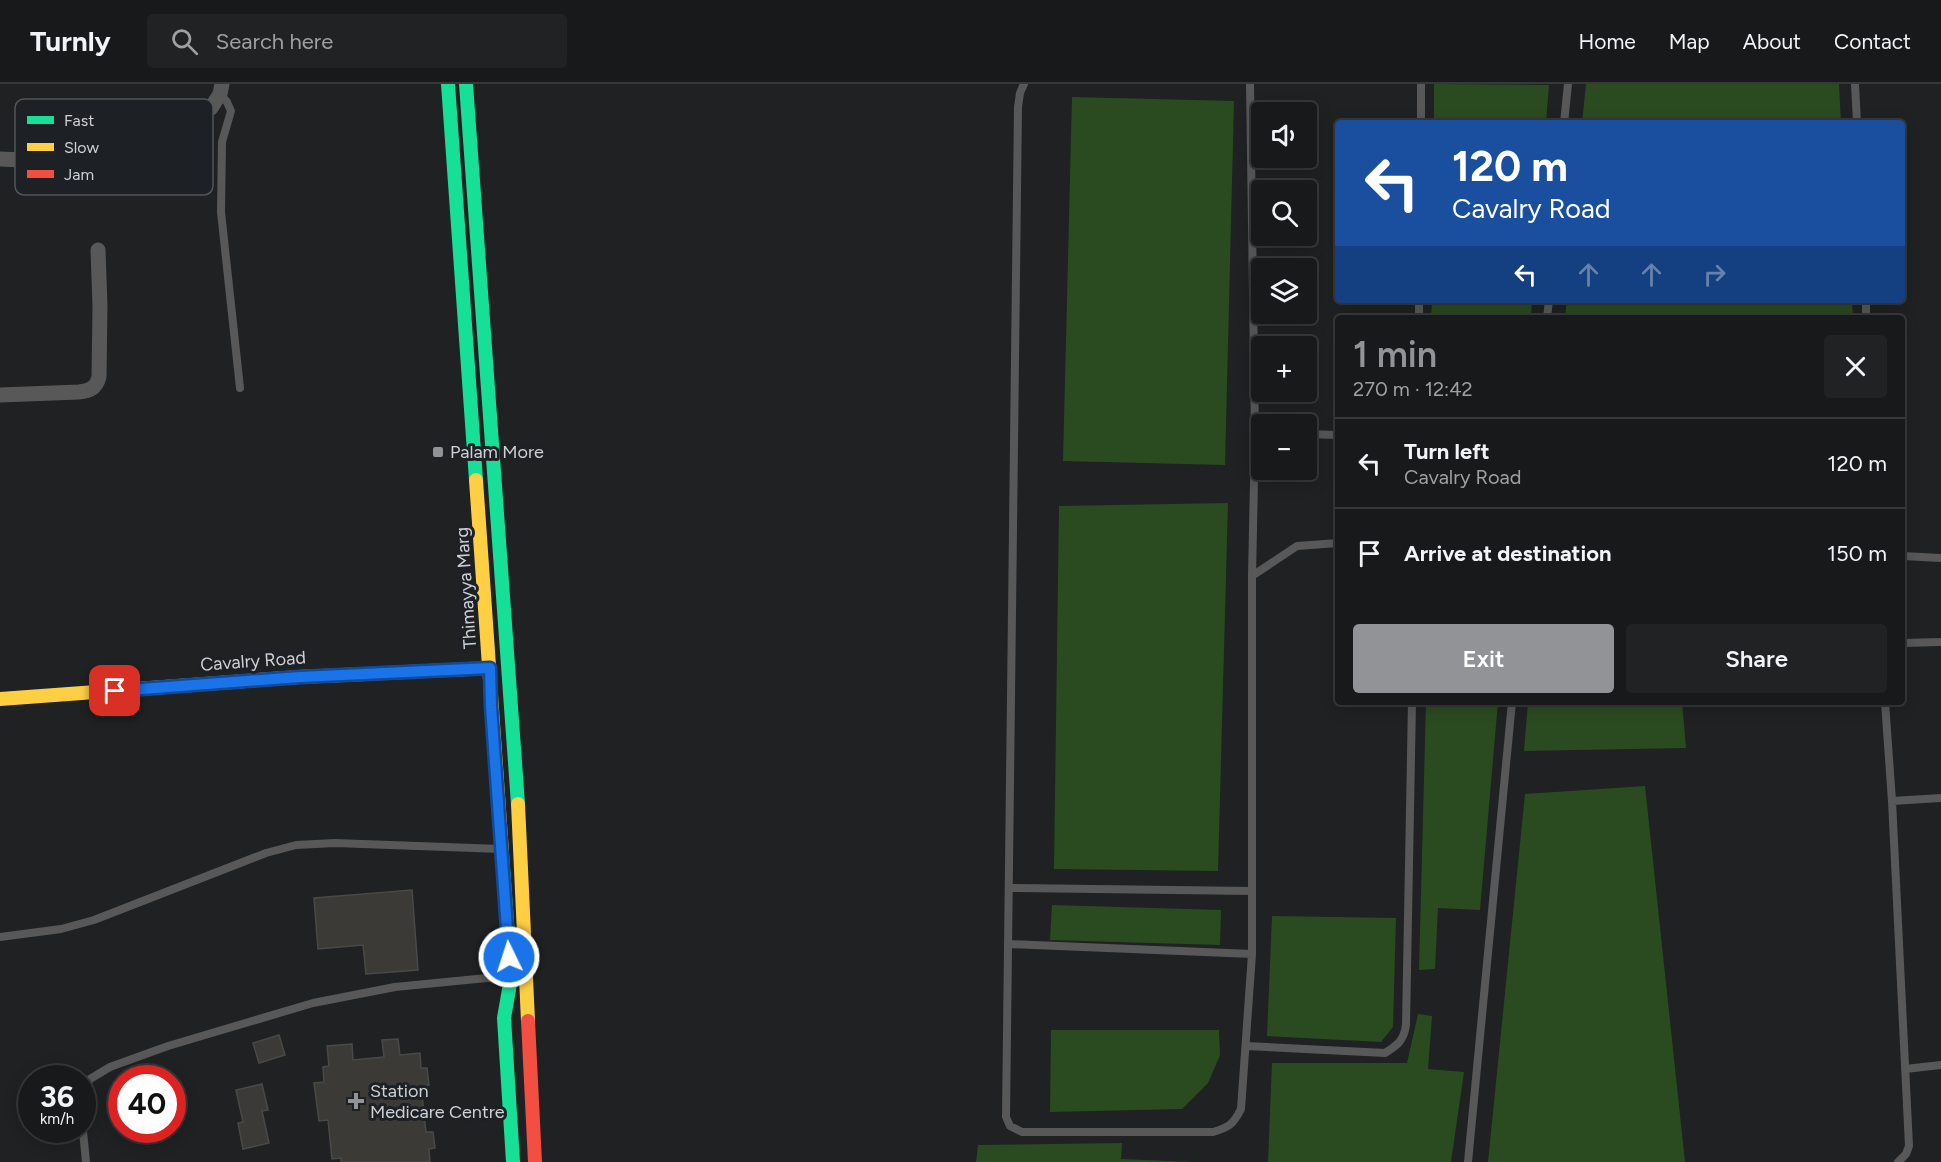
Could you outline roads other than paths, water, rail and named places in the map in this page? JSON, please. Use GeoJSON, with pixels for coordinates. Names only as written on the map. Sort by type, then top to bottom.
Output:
{"type":"FeatureCollection","features":[{"type":"Feature","properties":{"kind":"street","name":"Thimayya Marg"},"geometry":{"type":"LineString","coordinates":[[448,84],[511,978],[504,1018],[513,1162]]}},
{"type":"Feature","properties":{"kind":"street","name":"Thimayya Marg"},"geometry":{"type":"LineString","coordinates":[[466,84],[516,771],[535,1162]]}},
{"type":"Feature","properties":{"kind":"street"},"geometry":{"type":"LineString","coordinates":[[213,104],[221,89]]}},
{"type":"Feature","properties":{"kind":"street"},"geometry":{"type":"LineString","coordinates":[[0,159],[15,159]]}},
{"type":"Feature","properties":{"kind":"street"},"geometry":{"type":"LineString","coordinates":[[0,395],[79,392],[88,391],[96,385],[99,377],[98,250]]}},
{"type":"Feature","properties":{"kind":"street","name":"Cavalry Road"},"geometry":{"type":"LineString","coordinates":[[0,699],[300,677],[508,666]]}},
{"type":"Feature","properties":{"kind":"street"},"geometry":{"type":"LineString","coordinates":[[496,773],[516,771]]}},
{"type":"Feature","properties":{"kind":"lane"},"geometry":{"type":"LineString","coordinates":[[1024,84],[1018,106],[1006,1104],[1006,1117],[1010,1126],[1016,1129],[1022,1131],[1213,1132],[1228,1127],[1236,1119],[1241,1109],[1252,954],[1252,576],[1256,480]]}},
{"type":"Feature","properties":{"kind":"lane"},"geometry":{"type":"LineString","coordinates":[[1250,84],[1258,414]]}},
{"type":"Feature","properties":{"kind":"lane"},"geometry":{"type":"LineString","coordinates":[[1421,84],[1421,120]]}},
{"type":"Feature","properties":{"kind":"lane"},"geometry":{"type":"LineString","coordinates":[[1564,120],[1568,84]]}},
{"type":"Feature","properties":{"kind":"lane"},"geometry":{"type":"LineString","coordinates":[[1855,84],[1857,120]]}},
{"type":"Feature","properties":{"kind":"lane"},"geometry":{"type":"LineString","coordinates":[[221,89],[231,111],[222,142],[221,212],[240,388]]}},
{"type":"Feature","properties":{"kind":"lane"},"geometry":{"type":"LineString","coordinates":[[1317,434],[1335,435]]}},
{"type":"Feature","properties":{"kind":"lane"},"geometry":{"type":"LineString","coordinates":[[1252,576],[1296,546],[1335,543]]}},
{"type":"Feature","properties":{"kind":"lane"},"geometry":{"type":"LineString","coordinates":[[1905,556],[1941,558]]}},
{"type":"Feature","properties":{"kind":"lane"},"geometry":{"type":"LineString","coordinates":[[1905,644],[1941,642]]}},
{"type":"Feature","properties":{"kind":"lane"},"geometry":{"type":"LineString","coordinates":[[1246,1046],[1385,1053],[1396,1047],[1404,1038],[1412,705]]}},
{"type":"Feature","properties":{"kind":"lane"},"geometry":{"type":"LineString","coordinates":[[1468,1162],[1512,705]]}},
{"type":"Feature","properties":{"kind":"lane"},"geometry":{"type":"LineString","coordinates":[[1885,705],[1909,1146],[1906,1154],[1898,1162]]}},
{"type":"Feature","properties":{"kind":"lane"},"geometry":{"type":"LineString","coordinates":[[1892,801],[1941,798]]}},
{"type":"Feature","properties":{"kind":"lane"},"geometry":{"type":"LineString","coordinates":[[0,937],[50,931],[94,920],[266,853],[296,845],[335,843],[501,849]]}},
{"type":"Feature","properties":{"kind":"lane"},"geometry":{"type":"LineString","coordinates":[[1009,888],[1252,891]]}},
{"type":"Feature","properties":{"kind":"lane"},"geometry":{"type":"LineString","coordinates":[[1008,944],[1252,954]]}},
{"type":"Feature","properties":{"kind":"lane"},"geometry":{"type":"LineString","coordinates":[[96,1075],[110,1067],[168,1046],[313,1003],[395,987],[487,978],[511,978]]}},
{"type":"Feature","properties":{"kind":"lane"},"geometry":{"type":"LineString","coordinates":[[1905,1069],[1941,1065]]}},
{"type":"Feature","properties":{"kind":"lane"},"geometry":{"type":"LineString","coordinates":[[84,1143],[86,1162]]}},
{"type":"Feature","properties":{"kind":"place","name":"Palam More"},"geometry":{"type":"Point","coordinates":[438,452]}},
{"type":"Feature","properties":{"kind":"place","name":"Station Medicare Centre"},"geometry":{"type":"Point","coordinates":[356,1101]}}]}
